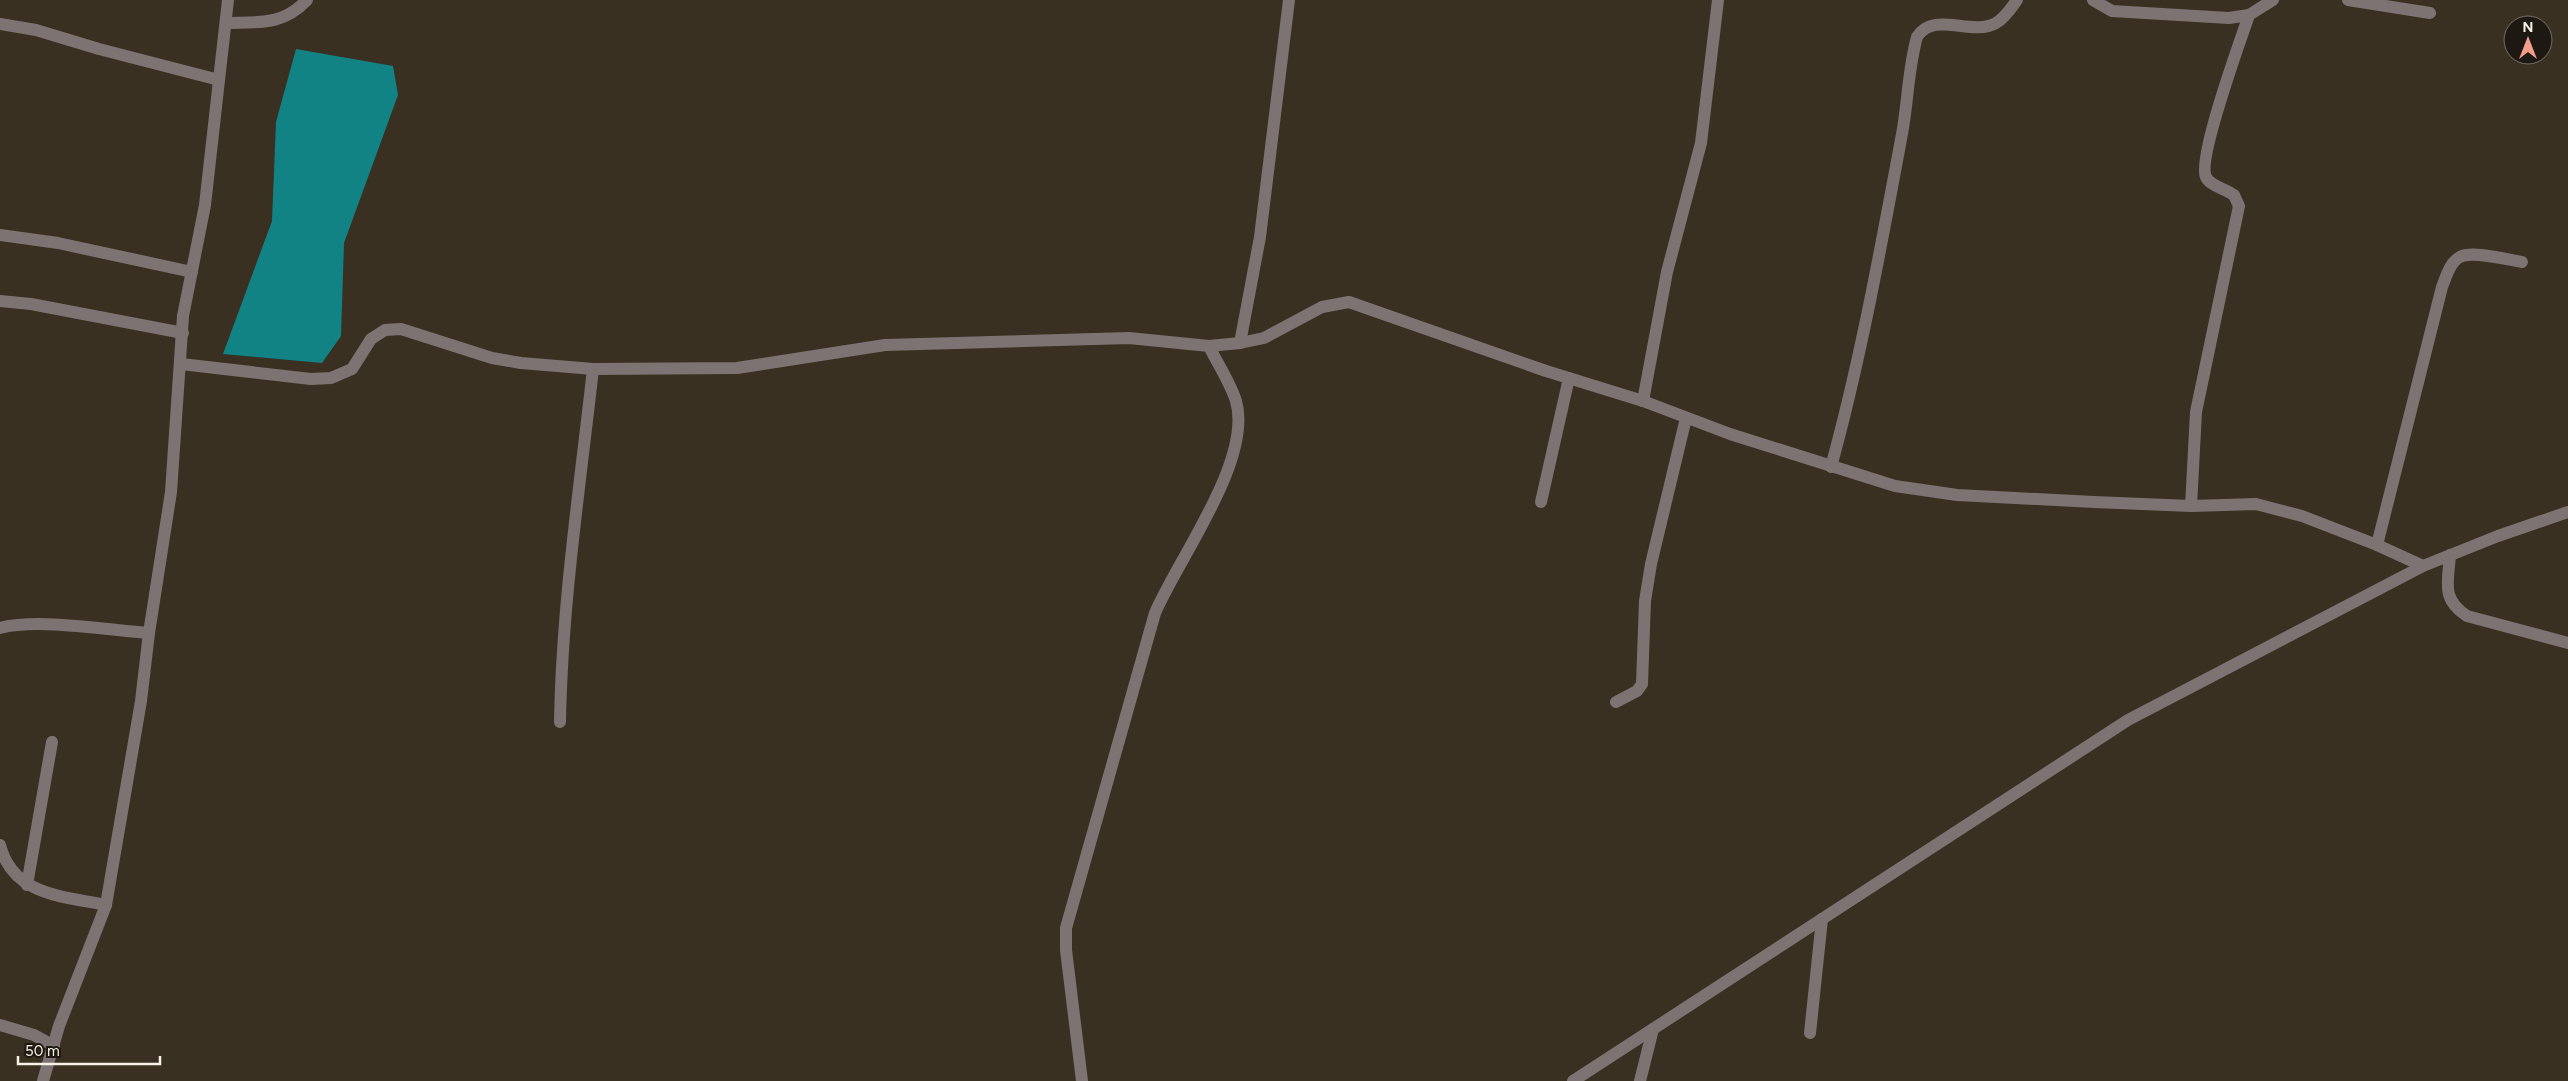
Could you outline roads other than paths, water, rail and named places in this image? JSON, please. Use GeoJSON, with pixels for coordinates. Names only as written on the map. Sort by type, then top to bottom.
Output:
{"type":"FeatureCollection","features":[{"type":"Feature","properties":{"kind":"street"},"geometry":{"type":"LineString","coordinates":[[44,1081],[54,1046],[106,905],[141,701],[149,633],[171,492],[183,316],[205,205],[228,0]]}},
{"type":"Feature","properties":{"kind":"street"},"geometry":{"type":"LineString","coordinates":[[226,23],[277,21],[300,8],[307,0]]}},
{"type":"Feature","properties":{"kind":"street"},"geometry":{"type":"LineString","coordinates":[[1240,343],[1260,237],[1289,0]]}},
{"type":"Feature","properties":{"kind":"street"},"geometry":{"type":"LineString","coordinates":[[1643,401],[1666,272],[1701,143],[1718,0]]}},
{"type":"Feature","properties":{"kind":"street"},"geometry":{"type":"LineString","coordinates":[[1831,468],[1852,391],[1864,336],[1904,127],[1917,37],[1922,29],[1935,24],[1983,27],[1996,23],[2017,0]]}},
{"type":"Feature","properties":{"kind":"street"},"geometry":{"type":"LineString","coordinates":[[2093,0],[2112,11],[2229,18],[2249,14],[2274,0]]}},
{"type":"Feature","properties":{"kind":"street"},"geometry":{"type":"LineString","coordinates":[[2348,0],[2430,13]]}},
{"type":"Feature","properties":{"kind":"street"},"geometry":{"type":"LineString","coordinates":[[2191,506],[2196,412],[2239,206],[2234,195],[2213,184],[2206,176],[2204,160],[2249,14]]}},
{"type":"Feature","properties":{"kind":"street"},"geometry":{"type":"LineString","coordinates":[[0,24],[36,30],[99,50],[219,80]]}},
{"type":"Feature","properties":{"kind":"street"},"geometry":{"type":"LineString","coordinates":[[0,235],[43,240],[192,272]]}},
{"type":"Feature","properties":{"kind":"street"},"geometry":{"type":"LineString","coordinates":[[2377,545],[2442,287],[2450,267],[2460,257],[2472,254],[2522,262]]}},
{"type":"Feature","properties":{"kind":"street"},"geometry":{"type":"LineString","coordinates":[[0,301],[31,304],[183,333]]}},
{"type":"Feature","properties":{"kind":"street"},"geometry":{"type":"LineString","coordinates":[[181,364],[311,379],[332,378],[352,370],[371,339],[385,330],[401,328],[492,358],[521,363],[594,368],[737,368],[894,345],[1130,338],[1209,346],[1264,338],[1322,308],[1350,302],[1569,378],[1643,401],[1686,418],[1831,468],[1895,486],[1925,492],[2191,506],[2256,504],[2302,516],[2377,545],[2423,566]]}},
{"type":"Feature","properties":{"kind":"street"},"geometry":{"type":"LineString","coordinates":[[1082,1081],[1066,950],[1066,928],[1155,613],[1163,593],[1198,534],[1228,469],[1235,442],[1238,416],[1236,401],[1209,346]]}},
{"type":"Feature","properties":{"kind":"street"},"geometry":{"type":"LineString","coordinates":[[560,722],[561,681],[574,535],[594,368]]}},
{"type":"Feature","properties":{"kind":"street"},"geometry":{"type":"LineString","coordinates":[[1541,502],[1569,378]]}},
{"type":"Feature","properties":{"kind":"street"},"geometry":{"type":"LineString","coordinates":[[1616,702],[1637,691],[1642,684],[1645,601],[1686,418]]}},
{"type":"Feature","properties":{"kind":"street"},"geometry":{"type":"LineString","coordinates":[[1573,1081],[2128,720],[2423,566],[2568,512]]}},
{"type":"Feature","properties":{"kind":"street"},"geometry":{"type":"LineString","coordinates":[[2450,555],[2447,588],[2448,597],[2454,608],[2467,616],[2568,643]]}},
{"type":"Feature","properties":{"kind":"street"},"geometry":{"type":"LineString","coordinates":[[0,628],[18,625],[49,625],[149,633]]}},
{"type":"Feature","properties":{"kind":"street"},"geometry":{"type":"LineString","coordinates":[[27,885],[52,742]]}},
{"type":"Feature","properties":{"kind":"street"},"geometry":{"type":"LineString","coordinates":[[0,845],[9,869],[27,885],[44,892],[106,905]]}},
{"type":"Feature","properties":{"kind":"street"},"geometry":{"type":"LineString","coordinates":[[1810,1033],[1822,919]]}},
{"type":"Feature","properties":{"kind":"street"},"geometry":{"type":"LineString","coordinates":[[0,1025],[28,1032],[54,1046]]}},
{"type":"Feature","properties":{"kind":"street"},"geometry":{"type":"LineString","coordinates":[[1640,1081],[1653,1029]]}},
{"type":"Feature","properties":{"kind":"water"},"geometry":{"type":"Polygon","coordinates":[[[296,49],[393,66],[398,95],[344,243],[341,336],[322,363],[223,354],[272,221],[276,122],[296,49]]]}}]}
